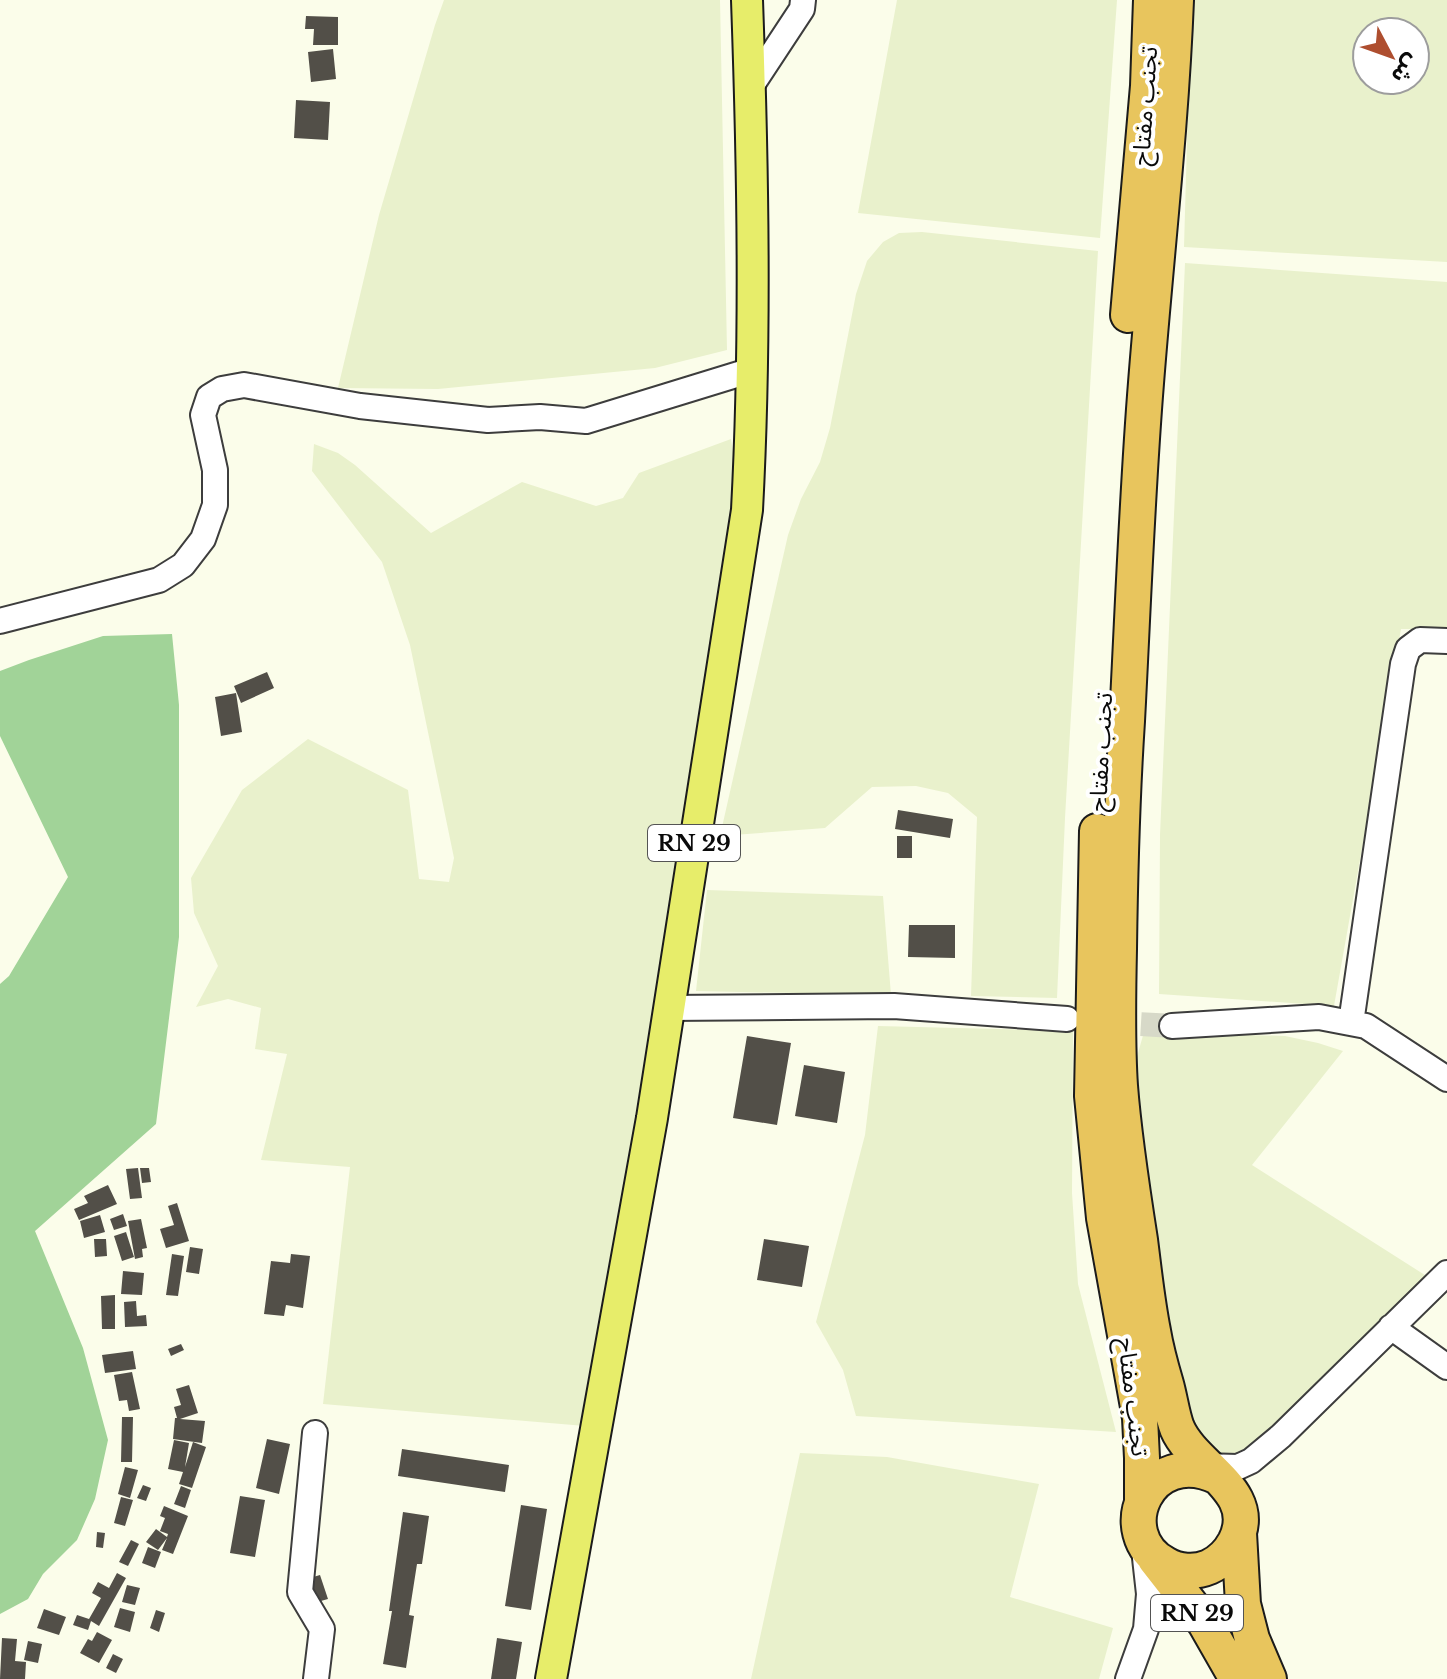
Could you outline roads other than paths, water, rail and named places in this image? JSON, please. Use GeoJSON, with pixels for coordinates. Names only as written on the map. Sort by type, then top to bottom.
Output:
{"type":"FeatureCollection","features":[{"type":"Feature","properties":{"kind":"highway","name":"تجنب مفتاح"},"geometry":{"type":"LineString","coordinates":[[1142,1502],[1140,1418],[1104,1218],[1092,1096],[1099,794],[1122,389],[1148,86],[1151,0]]}},
{"type":"Feature","properties":{"kind":"highway","name":"تجنب مفتاح"},"geometry":{"type":"LineString","coordinates":[[1176,0],[1173,86],[1145,386],[1122,806],[1118,992],[1120,1084],[1153,1335],[1178,1430],[1205,1471]]}},
{"type":"Feature","properties":{"kind":"highway"},"geometry":{"type":"LineString","coordinates":[[1174,1471],[1205,1471],[1229,1488],[1237,1501],[1234,1536],[1209,1567],[1193,1571],[1178,1570],[1163,1564],[1146,1544],[1138,1519],[1142,1502],[1149,1488],[1174,1471]]}},
{"type":"Feature","properties":{"kind":"highway","name":"RN 29"},"geometry":{"type":"LineString","coordinates":[[1234,1536],[1243,1604],[1252,1639],[1269,1679]]}},
{"type":"Feature","properties":{"kind":"highway","name":"RN 29"},"geometry":{"type":"LineString","coordinates":[[1146,1544],[1205,1623],[1237,1679]]}},
{"type":"Feature","properties":{"kind":"main road","name":"RN 29"},"geometry":{"type":"LineString","coordinates":[[551,1679],[652,1118],[747,510],[752,370],[747,0]]}},
{"type":"Feature","properties":{"kind":"street"},"geometry":{"type":"LineString","coordinates":[[750,88],[802,9],[803,0]]}},
{"type":"Feature","properties":{"kind":"street"},"geometry":{"type":"LineString","coordinates":[[0,621],[159,580],[183,565],[203,539],[215,505],[215,470],[203,415],[209,397],[222,389],[244,385],[360,406],[488,420],[540,417],[586,421],[752,370]]}},
{"type":"Feature","properties":{"kind":"street"},"geometry":{"type":"LineString","coordinates":[[1351,1023],[1403,664],[1408,649],[1420,640],[1447,641]]}},
{"type":"Feature","properties":{"kind":"street"},"geometry":{"type":"LineString","coordinates":[[668,1008],[894,1006],[1067,1019]]}},
{"type":"Feature","properties":{"kind":"street"},"geometry":{"type":"LineString","coordinates":[[1172,1026],[1309,1016],[1351,1023],[1366,1026],[1447,1079]]}},
{"type":"Feature","properties":{"kind":"street"},"geometry":{"type":"LineString","coordinates":[[1205,1471],[1238,1467],[1251,1461],[1281,1436],[1447,1273]]}},
{"type":"Feature","properties":{"kind":"street"},"geometry":{"type":"LineString","coordinates":[[1391,1327],[1447,1367]]}},
{"type":"Feature","properties":{"kind":"street"},"geometry":{"type":"LineString","coordinates":[[315,1433],[300,1592],[322,1629],[316,1679]]}},
{"type":"Feature","properties":{"kind":"street"},"geometry":{"type":"LineString","coordinates":[[1146,1629],[1160,1612],[1185,1597],[1203,1581],[1234,1536],[1255,1471],[1281,1436]]}},
{"type":"Feature","properties":{"kind":"street"},"geometry":{"type":"LineString","coordinates":[[1128,1679],[1146,1629],[1149,1579],[1146,1544]]}},
{"type":"Feature","properties":{"kind":"tunnel"},"geometry":{"type":"LineString","coordinates":[[1105,1022],[1172,1026]]}}]}
